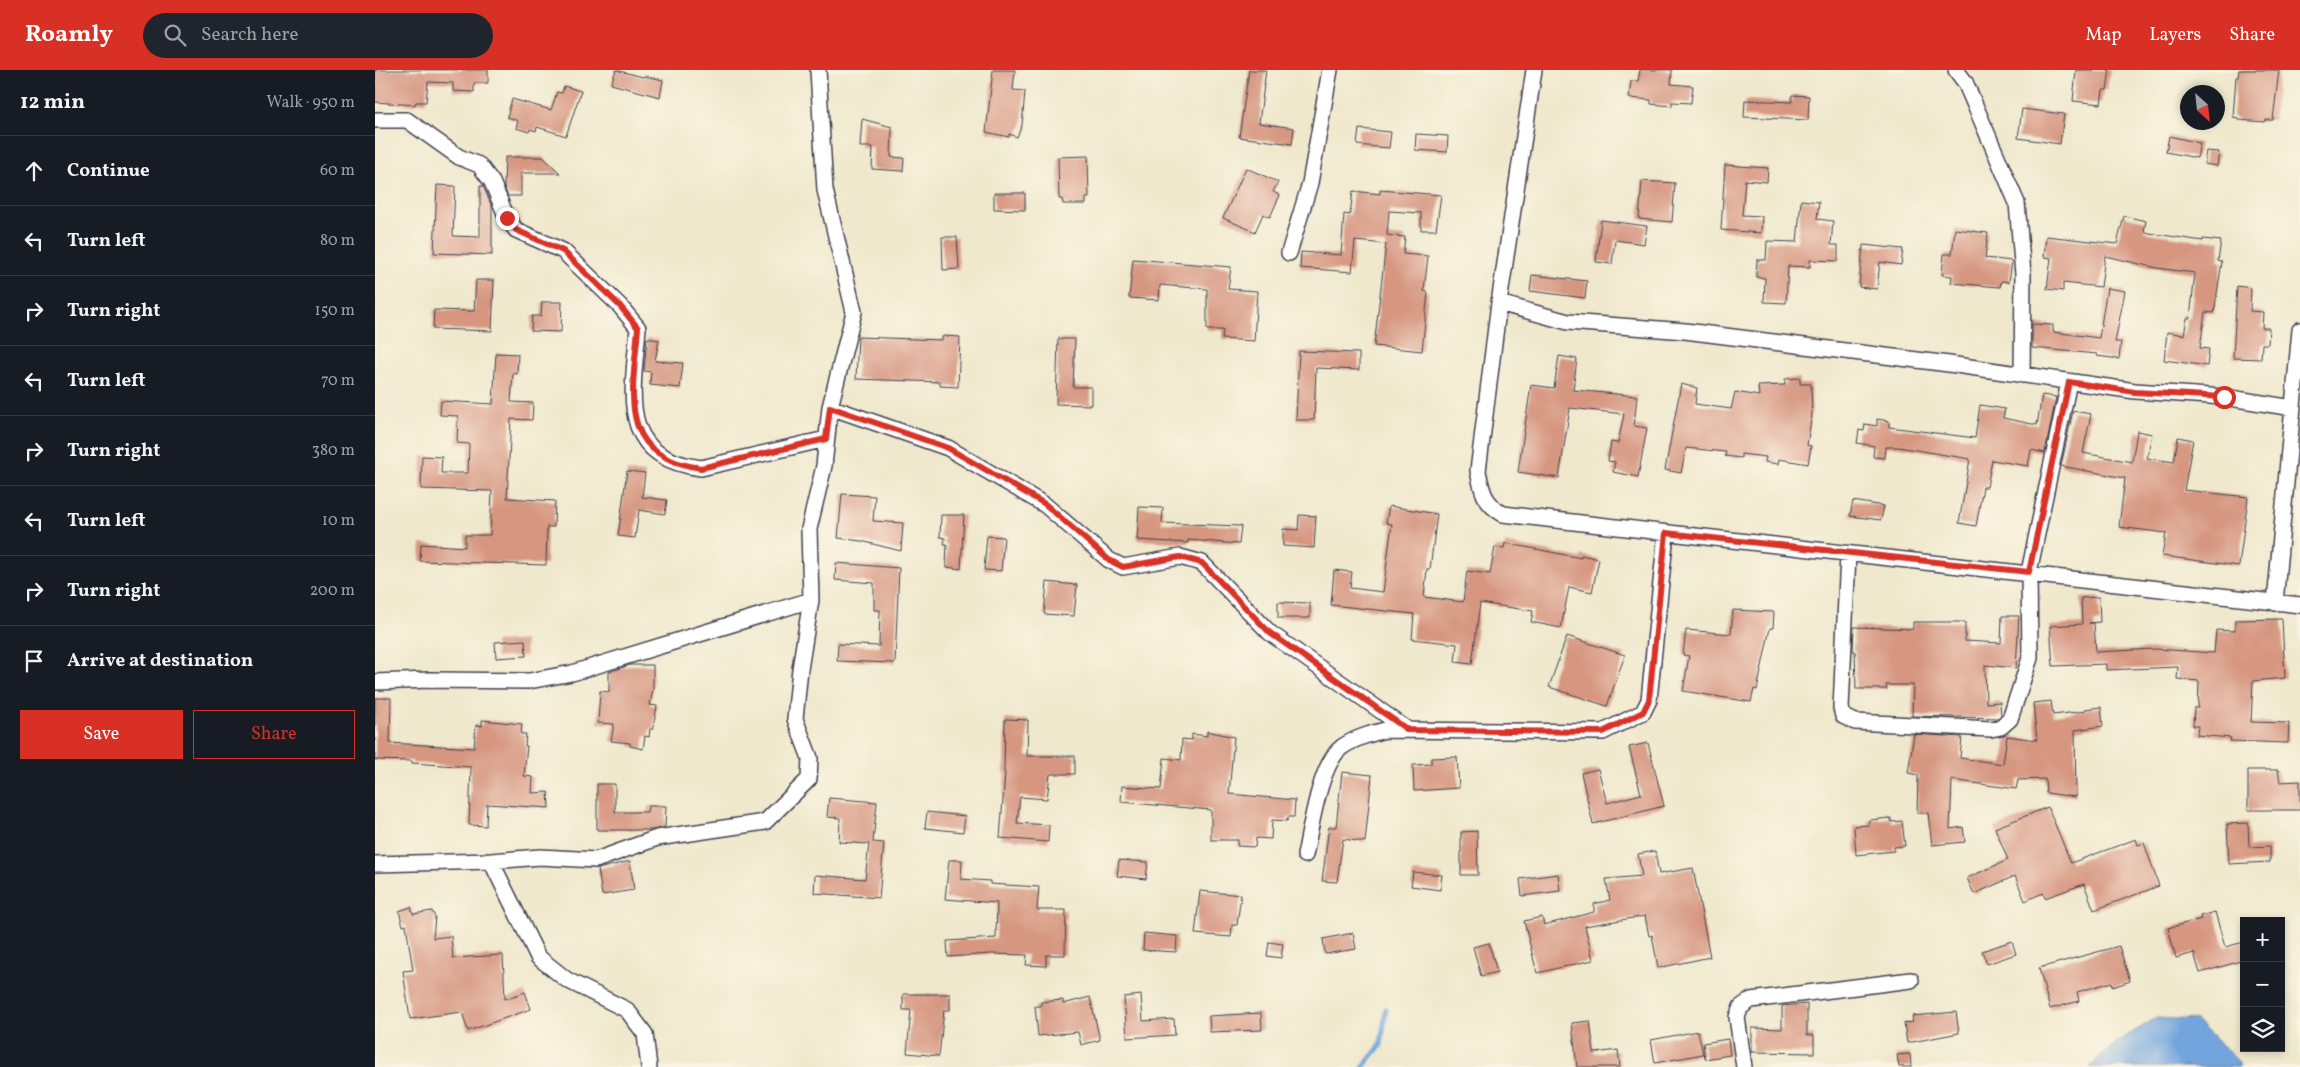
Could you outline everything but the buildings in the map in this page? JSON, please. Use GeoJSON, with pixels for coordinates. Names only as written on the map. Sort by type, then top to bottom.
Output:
{"type":"FeatureCollection","features":[{"type":"Feature","properties":{"kind":"street"},"geometry":{"type":"LineString","coordinates":[[375,864],[491,861],[540,857],[596,860],[657,838],[765,822],[809,779],[810,758],[795,719],[800,669],[811,600],[809,529],[823,466],[830,407],[854,312],[825,190],[818,70]]}},
{"type":"Feature","properties":{"kind":"street"},"geometry":{"type":"LineString","coordinates":[[1289,253],[1310,183],[1330,70]]}},
{"type":"Feature","properties":{"kind":"street"},"geometry":{"type":"LineString","coordinates":[[1534,70],[1499,303],[1478,471],[1481,487],[1491,507],[1503,514],[1848,554],[2029,572],[2300,605]]}},
{"type":"Feature","properties":{"kind":"street"},"geometry":{"type":"LineString","coordinates":[[1956,70],[1965,82],[2017,203],[2023,282],[2022,375]]}},
{"type":"Feature","properties":{"kind":"street"},"geometry":{"type":"LineString","coordinates":[[375,120],[407,120],[459,157],[479,165],[492,182],[507,218],[516,230],[563,251],[620,306],[638,328],[633,385],[637,427],[645,443],[664,458],[684,465],[701,468],[826,439]]}},
{"type":"Feature","properties":{"kind":"street"},"geometry":{"type":"LineString","coordinates":[[1499,303],[1568,322],[1685,331],[2022,375],[2135,392],[2224,397],[2293,408]]}},
{"type":"Feature","properties":{"kind":"street"},"geometry":{"type":"LineString","coordinates":[[2275,603],[2293,486],[2293,408],[2300,330]]}},
{"type":"Feature","properties":{"kind":"street"},"geometry":{"type":"LineString","coordinates":[[1848,554],[1841,708],[1843,716],[1855,722],[2001,727],[2010,719],[2030,658],[2029,572],[2069,382]]}},
{"type":"Feature","properties":{"kind":"street"},"geometry":{"type":"LineString","coordinates":[[830,407],[948,448],[1045,504],[1109,560],[1123,567],[1180,557],[1202,563],[1270,633],[1408,730]]}},
{"type":"Feature","properties":{"kind":"street"},"geometry":{"type":"LineString","coordinates":[[1305,855],[1325,770],[1340,748],[1359,738],[1385,730],[1603,732],[1643,712],[1649,700],[1666,533]]}},
{"type":"Feature","properties":{"kind":"street"},"geometry":{"type":"LineString","coordinates":[[375,682],[429,680],[529,681],[563,675],[811,600]]}},
{"type":"Feature","properties":{"kind":"street"},"geometry":{"type":"LineString","coordinates":[[491,861],[538,957],[567,980],[627,1010],[645,1034],[649,1067]]}},
{"type":"Feature","properties":{"kind":"street"},"geometry":{"type":"LineString","coordinates":[[1744,1067],[1737,1017],[1741,1007],[1751,1000],[1911,980]]}},
{"type":"Feature","properties":{"kind":"water"},"geometry":{"type":"Polygon","coordinates":[[[2156,1018],[2195,1020],[2239,1062],[2239,1067],[2090,1067],[2117,1042],[2156,1018]]]}},
{"type":"Feature","properties":{"kind":"waterway"},"geometry":{"type":"LineString","coordinates":[[1363,1067],[1381,1045],[1386,1009]]}},
{"type":"Feature","properties":{"kind":"route"},"geometry":{"type":"LineString","coordinates":[[507,218],[516,230],[563,251],[620,306],[638,328],[633,385],[637,427],[645,443],[664,458],[684,465],[701,468],[826,439],[830,407],[948,448],[1045,504],[1109,560],[1123,567],[1180,557],[1202,563],[1270,633],[1408,730],[1603,732],[1643,712],[1649,700],[1666,533],[2029,572],[2069,382],[2135,392],[2224,397]]}}]}
